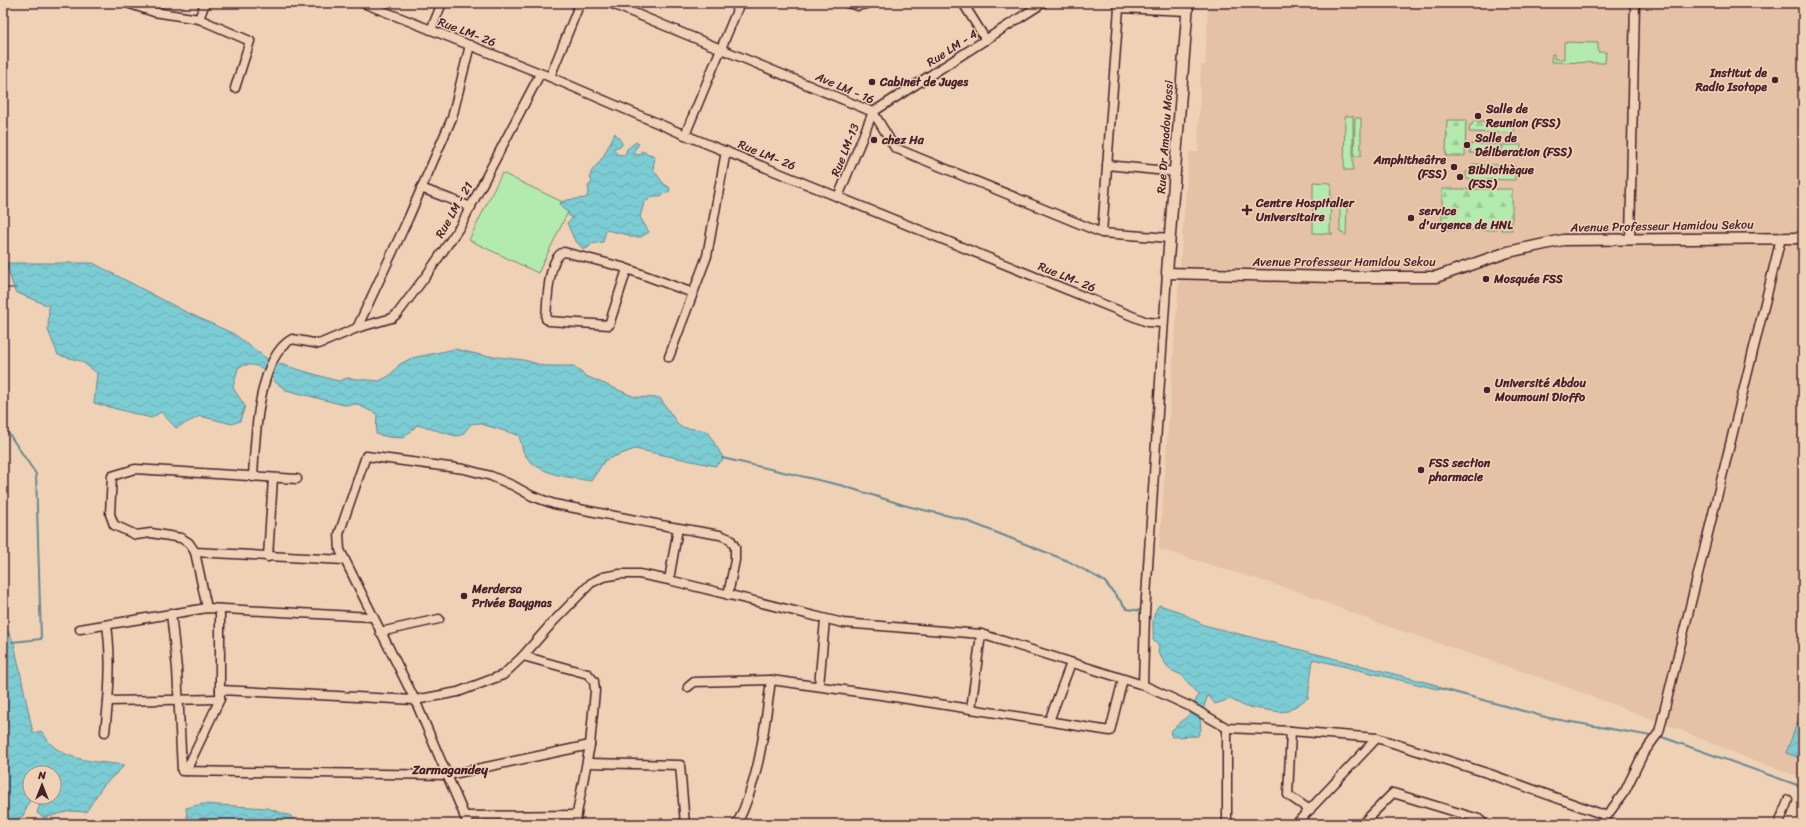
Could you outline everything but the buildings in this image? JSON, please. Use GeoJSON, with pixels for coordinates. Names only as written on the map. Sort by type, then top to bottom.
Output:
{"type":"FeatureCollection","features":[{"type":"Feature","properties":{"kind":"street"},"geometry":{"type":"LineString","coordinates":[[127,3],[154,12],[198,19],[250,41],[235,88]]}},
{"type":"Feature","properties":{"kind":"street"},"geometry":{"type":"LineString","coordinates":[[198,19],[205,3]]}},
{"type":"Feature","properties":{"kind":"street","name":"Rue LM- 26"},"geometry":{"type":"LineString","coordinates":[[363,3],[550,77],[685,135],[1147,322],[1163,324]]}},
{"type":"Feature","properties":{"kind":"street"},"geometry":{"type":"LineString","coordinates":[[431,30],[442,3]]}},
{"type":"Feature","properties":{"kind":"street"},"geometry":{"type":"LineString","coordinates":[[550,77],[580,3]]}},
{"type":"Feature","properties":{"kind":"street","name":"Ave LM - 16"},"geometry":{"type":"LineString","coordinates":[[610,3],[873,112],[894,148],[1102,232],[1170,238]]}},
{"type":"Feature","properties":{"kind":"street"},"geometry":{"type":"LineString","coordinates":[[685,135],[740,3]]}},
{"type":"Feature","properties":{"kind":"street"},"geometry":{"type":"LineString","coordinates":[[847,3],[863,6],[870,3]]}},
{"type":"Feature","properties":{"kind":"street"},"geometry":{"type":"LineString","coordinates":[[963,3],[986,40]]}},
{"type":"Feature","properties":{"kind":"street","name":"Rue LM - 4"},"geometry":{"type":"LineString","coordinates":[[873,112],[1043,3]]}},
{"type":"Feature","properties":{"kind":"street"},"geometry":{"type":"LineString","coordinates":[[1630,239],[1635,3]]}},
{"type":"Feature","properties":{"kind":"street"},"geometry":{"type":"LineString","coordinates":[[1102,232],[1117,5],[1188,7]]}},
{"type":"Feature","properties":{"kind":"street","name":"Rue Dr Amadou Mossi"},"geometry":{"type":"LineString","coordinates":[[1167,274],[1188,7]]}},
{"type":"Feature","properties":{"kind":"street"},"geometry":{"type":"LineString","coordinates":[[357,328],[452,118],[470,45]]}},
{"type":"Feature","properties":{"kind":"street","name":"Rue LM - 21"},"geometry":{"type":"LineString","coordinates":[[253,477],[257,420],[268,372],[280,348],[292,339],[319,344],[357,328],[392,318],[398,313],[450,243],[471,207],[540,74]]}},
{"type":"Feature","properties":{"kind":"street","name":"Rue LM-13"},"geometry":{"type":"LineString","coordinates":[[838,197],[873,112]]}},
{"type":"Feature","properties":{"kind":"street"},"geometry":{"type":"LineString","coordinates":[[669,357],[710,246],[726,151]]}},
{"type":"Feature","properties":{"kind":"street"},"geometry":{"type":"LineString","coordinates":[[1107,165],[1176,172]]}},
{"type":"Feature","properties":{"kind":"street"},"geometry":{"type":"LineString","coordinates":[[421,188],[471,207]]}},
{"type":"Feature","properties":{"kind":"street"},"geometry":{"type":"LineString","coordinates":[[1601,824],[1625,791],[1643,754],[1659,732],[1781,238]]}},
{"type":"Feature","properties":{"kind":"street","name":"Avenue Professeur Hamidou Sekou"},"geometry":{"type":"LineString","coordinates":[[1167,274],[1325,277],[1436,277],[1496,256],[1563,240],[1803,238]]}},
{"type":"Feature","properties":{"kind":"street"},"geometry":{"type":"LineString","coordinates":[[627,269],[609,325],[549,321],[546,319],[550,274],[559,253],[567,252],[627,269],[693,293]]}},
{"type":"Feature","properties":{"kind":"street"},"geometry":{"type":"LineString","coordinates":[[1143,685],[1146,609],[1167,274]]}},
{"type":"Feature","properties":{"kind":"street"},"geometry":{"type":"LineString","coordinates":[[468,824],[415,700],[372,617],[340,550],[339,534],[366,456],[464,469],[490,476],[514,486],[532,496],[554,504],[720,535],[733,542],[735,547],[735,560],[728,595]]}},
{"type":"Feature","properties":{"kind":"street"},"geometry":{"type":"LineString","coordinates":[[207,608],[195,552],[190,543],[181,538],[151,533],[136,535],[114,525],[110,514],[112,476],[135,469],[144,468],[166,472],[297,479]]}},
{"type":"Feature","properties":{"kind":"street"},"geometry":{"type":"LineString","coordinates":[[268,557],[273,478]]}},
{"type":"Feature","properties":{"kind":"street"},"geometry":{"type":"LineString","coordinates":[[669,580],[678,528]]}},
{"type":"Feature","properties":{"kind":"street"},"geometry":{"type":"LineString","coordinates":[[195,552],[344,560]]}},
{"type":"Feature","properties":{"kind":"street"},"geometry":{"type":"LineString","coordinates":[[220,690],[415,700],[458,692],[479,685],[503,674],[524,656],[552,623],[591,583],[603,577],[620,574],[639,574],[669,580],[825,620],[843,623],[981,634],[1143,685],[1191,707],[1227,728],[1291,731],[1377,738],[1490,774],[1607,816]]}},
{"type":"Feature","properties":{"kind":"street"},"geometry":{"type":"LineString","coordinates":[[80,629],[207,608],[372,617]]}},
{"type":"Feature","properties":{"kind":"street"},"geometry":{"type":"LineString","coordinates":[[186,771],[220,699],[220,609]]}},
{"type":"Feature","properties":{"kind":"street"},"geometry":{"type":"LineString","coordinates":[[171,613],[175,649],[182,771],[448,775],[590,745]]}},
{"type":"Feature","properties":{"kind":"street"},"geometry":{"type":"LineString","coordinates":[[380,632],[439,619]]}},
{"type":"Feature","properties":{"kind":"street"},"geometry":{"type":"LineString","coordinates":[[819,686],[825,620]]}},
{"type":"Feature","properties":{"kind":"street"},"geometry":{"type":"LineString","coordinates":[[105,732],[110,649],[107,625]]}},
{"type":"Feature","properties":{"kind":"street"},"geometry":{"type":"LineString","coordinates":[[971,709],[981,634]]}},
{"type":"Feature","properties":{"kind":"street"},"geometry":{"type":"LineString","coordinates":[[524,656],[588,674],[595,685],[590,745],[575,824]]}},
{"type":"Feature","properties":{"kind":"street"},"geometry":{"type":"LineString","coordinates":[[1049,721],[1071,663]]}},
{"type":"Feature","properties":{"kind":"street"},"geometry":{"type":"LineString","coordinates":[[688,687],[694,682],[771,680],[819,686],[1110,731],[1123,679]]}},
{"type":"Feature","properties":{"kind":"street"},"geometry":{"type":"LineString","coordinates":[[738,824],[760,762],[771,680]]}},
{"type":"Feature","properties":{"kind":"street"},"geometry":{"type":"LineString","coordinates":[[108,701],[220,699]]}},
{"type":"Feature","properties":{"kind":"street"},"geometry":{"type":"LineString","coordinates":[[1227,728],[1227,824]]}},
{"type":"Feature","properties":{"kind":"street"},"geometry":{"type":"LineString","coordinates":[[1291,731],[1288,795],[1310,810]]}},
{"type":"Feature","properties":{"kind":"street"},"geometry":{"type":"LineString","coordinates":[[1296,824],[1377,738]]}},
{"type":"Feature","properties":{"kind":"street"},"geometry":{"type":"LineString","coordinates":[[587,762],[680,765],[685,824]]}},
{"type":"Feature","properties":{"kind":"street"},"geometry":{"type":"LineString","coordinates":[[1362,824],[1393,794],[1479,822]]}},
{"type":"Feature","properties":{"kind":"street"},"geometry":{"type":"LineString","coordinates":[[1779,824],[1788,800]]}},
{"type":"Feature","properties":{"kind":"street"},"geometry":{"type":"LineString","coordinates":[[464,816],[577,815]]}},
{"type":"Feature","properties":{"kind":"shaded area","name":"Université Abdou Moumouni Dioffo"},"geometry":{"type":"Polygon","coordinates":[[[1208,3],[1803,3],[1803,778],[1744,757],[1668,725],[1547,680],[1375,622],[1302,593],[1159,549],[1187,173],[1189,152],[1198,152],[1201,65],[1205,65],[1208,3]]]}},
{"type":"Feature","properties":{"kind":"green space"},"geometry":{"type":"Polygon","coordinates":[[[1564,42],[1598,43],[1598,52],[1606,52],[1605,63],[1551,62],[1552,54],[1554,54],[1554,59],[1564,59],[1564,42]]]}},
{"type":"Feature","properties":{"kind":"green space"},"geometry":{"type":"Polygon","coordinates":[[[1345,116],[1353,116],[1353,170],[1344,170],[1345,116]]]}},
{"type":"Feature","properties":{"kind":"green space"},"geometry":{"type":"Polygon","coordinates":[[[1355,118],[1361,118],[1361,156],[1354,156],[1355,118]]]}},
{"type":"Feature","properties":{"kind":"green space"},"geometry":{"type":"Polygon","coordinates":[[[1447,120],[1466,120],[1465,156],[1446,156],[1447,120]]]}},
{"type":"Feature","properties":{"kind":"green space"},"geometry":{"type":"Polygon","coordinates":[[[1473,121],[1515,122],[1514,133],[1469,132],[1470,125],[1472,125],[1473,121]]]}},
{"type":"Feature","properties":{"kind":"green space"},"geometry":{"type":"Polygon","coordinates":[[[1471,144],[1501,145],[1501,154],[1470,153],[1471,144]]]}},
{"type":"Feature","properties":{"kind":"green space"},"geometry":{"type":"Polygon","coordinates":[[[1503,145],[1521,145],[1521,157],[1502,156],[1503,145]]]}},
{"type":"Feature","properties":{"kind":"green space"},"geometry":{"type":"Polygon","coordinates":[[[1472,164],[1515,166],[1515,180],[1466,179],[1466,172],[1472,172],[1472,164]]]}},
{"type":"Feature","properties":{"kind":"green space"},"geometry":{"type":"Polygon","coordinates":[[[502,173],[571,206],[538,273],[469,240],[502,173]]]}},
{"type":"Feature","properties":{"kind":"green space"},"geometry":{"type":"Polygon","coordinates":[[[1313,182],[1331,183],[1330,232],[1333,234],[1313,233],[1313,182]]]}},
{"type":"Feature","properties":{"kind":"green space"},"geometry":{"type":"Polygon","coordinates":[[[1442,189],[1512,189],[1512,230],[1501,230],[1501,225],[1495,225],[1496,230],[1442,230],[1442,189]]]}},
{"type":"Feature","properties":{"kind":"green space"},"geometry":{"type":"Polygon","coordinates":[[[1340,206],[1347,206],[1346,235],[1340,232],[1340,206]]]}},
{"type":"Feature","properties":{"kind":"water"},"geometry":{"type":"Polygon","coordinates":[[[615,133],[622,143],[622,145],[613,149],[617,154],[625,155],[627,149],[636,142],[639,144],[633,152],[634,154],[641,155],[641,151],[655,156],[653,169],[663,183],[670,188],[669,192],[664,193],[661,196],[653,196],[644,203],[640,217],[649,232],[641,237],[629,237],[629,235],[606,230],[603,242],[591,244],[588,248],[583,249],[574,239],[567,223],[573,218],[568,215],[569,213],[562,208],[560,203],[567,200],[586,198],[589,192],[588,186],[592,182],[590,177],[591,172],[603,157],[615,133]]]}},
{"type":"Feature","properties":{"kind":"water"},"geometry":{"type":"Polygon","coordinates":[[[6,263],[93,263],[184,311],[234,334],[270,361],[339,381],[347,378],[379,381],[389,376],[400,364],[412,358],[455,349],[481,355],[524,360],[545,366],[573,366],[586,376],[635,397],[660,398],[680,427],[707,431],[724,459],[715,466],[635,449],[605,460],[591,481],[564,476],[546,471],[531,462],[524,453],[518,435],[478,423],[471,424],[462,435],[456,436],[417,425],[404,438],[388,437],[376,434],[377,414],[356,404],[344,405],[286,390],[274,381],[271,373],[259,367],[250,365],[238,368],[233,388],[245,406],[240,421],[232,424],[200,416],[176,428],[161,412],[151,418],[94,403],[97,373],[81,361],[58,355],[48,330],[49,306],[15,292],[6,263]]]}},
{"type":"Feature","properties":{"kind":"water"},"geometry":{"type":"Polygon","coordinates":[[[1159,605],[1178,611],[1204,625],[1437,685],[1441,688],[1437,689],[1313,659],[1308,698],[1288,711],[1280,712],[1246,707],[1230,699],[1215,704],[1208,695],[1200,718],[1201,729],[1198,736],[1172,737],[1170,733],[1190,714],[1198,695],[1182,675],[1170,670],[1158,653],[1159,646],[1153,640],[1153,622],[1154,614],[1159,605]]]}},
{"type":"Feature","properties":{"kind":"water"},"geometry":{"type":"Polygon","coordinates":[[[3,622],[14,643],[33,733],[41,731],[53,746],[69,755],[97,762],[125,765],[102,787],[86,812],[70,811],[44,818],[37,813],[40,805],[62,805],[62,765],[22,765],[22,805],[28,805],[23,816],[3,824],[3,622]]]}},
{"type":"Feature","properties":{"kind":"water"},"geometry":{"type":"Polygon","coordinates":[[[1803,708],[1803,759],[1786,753],[1803,708]]]}},
{"type":"Feature","properties":{"kind":"water"},"geometry":{"type":"Polygon","coordinates":[[[202,804],[267,808],[291,816],[297,824],[188,824],[186,808],[202,804]]]}},
{"type":"Feature","properties":{"kind":"waterway"},"geometry":{"type":"LineString","coordinates":[[3,288],[16,288]]}},
{"type":"Feature","properties":{"kind":"waterway"},"geometry":{"type":"LineString","coordinates":[[3,425],[36,474],[41,639],[12,642]]}},
{"type":"Feature","properties":{"kind":"waterway"},"geometry":{"type":"LineString","coordinates":[[722,458],[840,485],[907,506],[962,519],[1068,561],[1104,581],[1127,609],[1143,611]]}},
{"type":"Feature","properties":{"kind":"waterway"},"geometry":{"type":"LineString","coordinates":[[1439,688],[1549,718],[1651,736]]}},
{"type":"Feature","properties":{"kind":"waterway"},"geometry":{"type":"LineString","coordinates":[[1662,737],[1803,787]]}},
{"type":"Feature","properties":{"kind":"place","name":"Institut de Radio Isotope"},"geometry":{"type":"Point","coordinates":[1775,80]}},
{"type":"Feature","properties":{"kind":"place","name":"Cabinet de Juges"},"geometry":{"type":"Point","coordinates":[872,82]}},
{"type":"Feature","properties":{"kind":"place","name":"Salle de Reunion (FSS)"},"geometry":{"type":"Point","coordinates":[1478,116]}},
{"type":"Feature","properties":{"kind":"place","name":"chez Ha"},"geometry":{"type":"Point","coordinates":[874,140]}},
{"type":"Feature","properties":{"kind":"place","name":"Salle de Déliberation (FSS)"},"geometry":{"type":"Point","coordinates":[1467,145]}},
{"type":"Feature","properties":{"kind":"place","name":"Amphitheâtre (FSS)"},"geometry":{"type":"Point","coordinates":[1454,167]}},
{"type":"Feature","properties":{"kind":"place","name":"Bibliothèque (FSS)"},"geometry":{"type":"Point","coordinates":[1460,177]}},
{"type":"Feature","properties":{"kind":"place","name":"Centre Hospitalier Universitaire"},"geometry":{"type":"Point","coordinates":[1247,210]}},
{"type":"Feature","properties":{"kind":"place","name":"service d'urgence de HNL"},"geometry":{"type":"Point","coordinates":[1411,218]}},
{"type":"Feature","properties":{"kind":"place","name":"Mosquée FSS"},"geometry":{"type":"Point","coordinates":[1486,279]}},
{"type":"Feature","properties":{"kind":"place","name":"Université Abdou Moumouni Dioffo"},"geometry":{"type":"Point","coordinates":[1487,390]}},
{"type":"Feature","properties":{"kind":"place","name":"FSS section pharmacie"},"geometry":{"type":"Point","coordinates":[1421,470]}},
{"type":"Feature","properties":{"kind":"place","name":"Merdersa Privée Baygnas"},"geometry":{"type":"Point","coordinates":[464,596]}},
{"type":"Feature","properties":{"kind":"district","name":"Zarmagandey"},"geometry":{"type":"Point","coordinates":[450,769]}}]}
